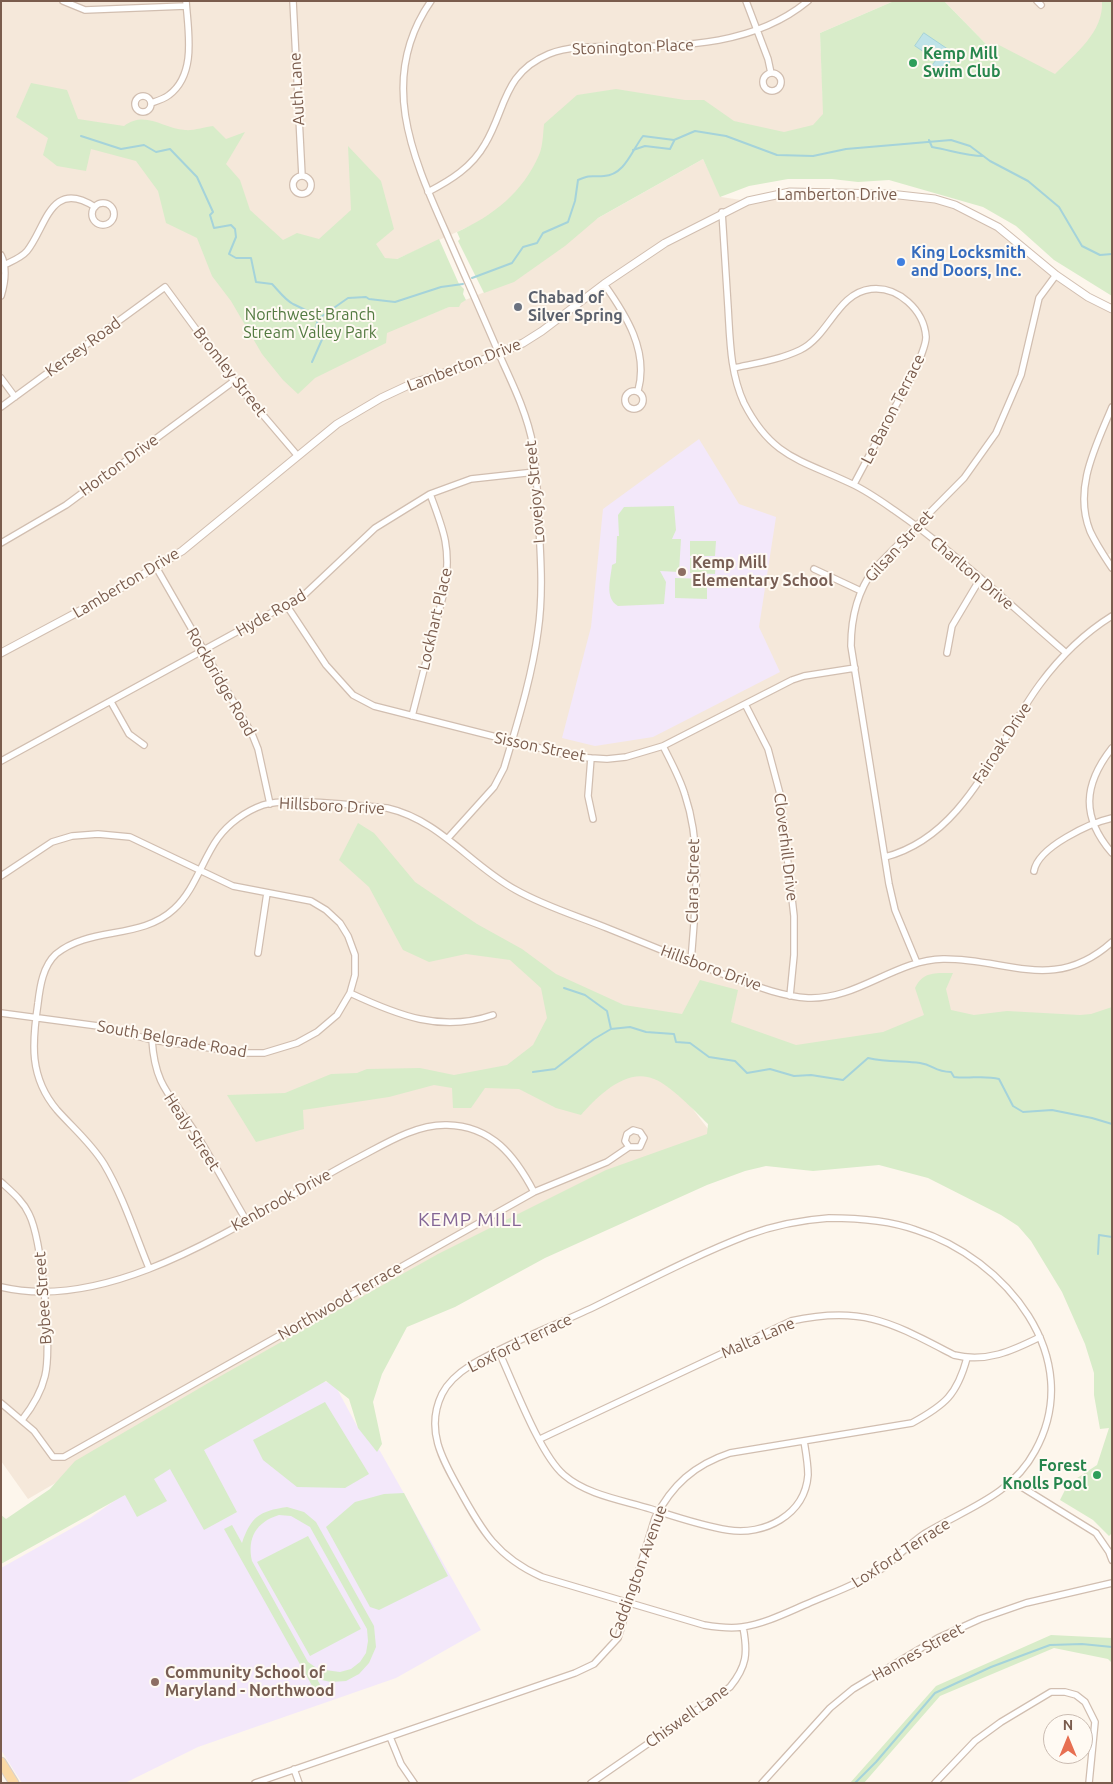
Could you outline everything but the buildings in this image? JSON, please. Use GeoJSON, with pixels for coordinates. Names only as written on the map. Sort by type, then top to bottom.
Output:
{"type":"FeatureCollection","features":[{"type":"Feature","properties":{"kind":"main road"},"geometry":{"type":"LineString","coordinates":[[1,1762],[14,1783]]}},
{"type":"Feature","properties":{"kind":"street"},"geometry":{"type":"LineString","coordinates":[[63,1],[84,10],[186,3],[188,60],[186,72],[169,95],[151,103]]}},
{"type":"Feature","properties":{"kind":"street","name":"Auth Lane"},"geometry":{"type":"LineString","coordinates":[[293,1],[302,176]]}},
{"type":"Feature","properties":{"kind":"street","name":"Lovejoy Street"},"geometry":{"type":"LineString","coordinates":[[431,1],[420,18],[408,47],[403,85],[404,104],[412,150],[428,192],[499,353],[528,427],[536,472],[541,562],[541,607],[534,652],[504,768],[494,788],[448,838]]}},
{"type":"Feature","properties":{"kind":"street"},"geometry":{"type":"LineString","coordinates":[[746,1],[771,73]]}},
{"type":"Feature","properties":{"kind":"street","name":"Stonington Place"},"geometry":{"type":"LineString","coordinates":[[428,192],[452,179],[471,164],[486,144],[507,92],[533,64],[549,54],[581,47],[690,46],[723,40],[757,29],[790,15],[808,1]]}},
{"type":"Feature","properties":{"kind":"street","name":"Lamberton Drive"},"geometry":{"type":"LineString","coordinates":[[1,653],[104,598],[156,567],[220,522],[297,454],[337,424],[381,398],[413,383],[499,353],[542,332],[604,284],[665,243],[722,212],[748,201],[790,192],[890,194],[935,199],[955,205],[998,227],[1056,274],[1088,297],[1112,309]]}},
{"type":"Feature","properties":{"kind":"street"},"geometry":{"type":"LineString","coordinates":[[4,265],[27,252],[46,213],[52,206],[73,199],[95,207]]}},
{"type":"Feature","properties":{"kind":"street","name":"Charlton Drive"},"geometry":{"type":"LineString","coordinates":[[722,212],[734,368],[744,401],[754,420],[769,440],[800,462],[854,484],[916,527],[1065,652]]}},
{"type":"Feature","properties":{"kind":"street"},"geometry":{"type":"LineString","coordinates":[[1,255],[4,265],[4,285],[1,296]]}},
{"type":"Feature","properties":{"kind":"street","name":"Gilsan Street"},"geometry":{"type":"LineString","coordinates":[[917,963],[895,910],[884,857],[854,668],[851,626],[861,591],[874,569],[964,478],[996,433],[1021,375],[1039,298],[1056,274]]}},
{"type":"Feature","properties":{"kind":"street"},"geometry":{"type":"LineString","coordinates":[[604,284],[623,311],[635,336],[641,368],[638,391]]}},
{"type":"Feature","properties":{"kind":"street","name":"Bromley Street"},"geometry":{"type":"LineString","coordinates":[[165,287],[234,381],[297,454]]}},
{"type":"Feature","properties":{"kind":"street","name":"Kersey Road"},"geometry":{"type":"LineString","coordinates":[[1,407],[165,287]]}},
{"type":"Feature","properties":{"kind":"street","name":"Le Baron Terrace"},"geometry":{"type":"LineString","coordinates":[[734,368],[778,359],[802,349],[824,330],[842,304],[860,292],[870,289],[882,289],[894,292],[912,304],[923,324],[925,343],[919,362],[854,484]]}},
{"type":"Feature","properties":{"kind":"street"},"geometry":{"type":"LineString","coordinates":[[1,378],[15,397]]}},
{"type":"Feature","properties":{"kind":"street","name":"Horton Drive"},"geometry":{"type":"LineString","coordinates":[[2,541],[66,505],[234,381]]}},
{"type":"Feature","properties":{"kind":"street"},"geometry":{"type":"LineString","coordinates":[[1112,407],[1089,465],[1084,491],[1084,510],[1090,530],[1112,568]]}},
{"type":"Feature","properties":{"kind":"street","name":"Hyde Road"},"geometry":{"type":"LineString","coordinates":[[1,761],[287,606],[317,585],[375,528],[430,494],[471,479],[536,472]]}},
{"type":"Feature","properties":{"kind":"street","name":"Lockhart Place"},"geometry":{"type":"LineString","coordinates":[[412,716],[445,588],[448,569],[446,536],[430,494]]}},
{"type":"Feature","properties":{"kind":"street","name":"Rockbridge Road"},"geometry":{"type":"LineString","coordinates":[[156,567],[203,652],[240,710],[255,742],[263,768],[270,804]]}},
{"type":"Feature","properties":{"kind":"street"},"geometry":{"type":"LineString","coordinates":[[814,569],[861,591]]}},
{"type":"Feature","properties":{"kind":"street"},"geometry":{"type":"LineString","coordinates":[[947,653],[952,626],[980,579]]}},
{"type":"Feature","properties":{"kind":"street","name":"Sisson Street"},"geometry":{"type":"LineString","coordinates":[[287,606],[326,665],[353,695],[374,706],[512,741],[591,758],[626,758],[663,746],[804,676],[854,668]]}},
{"type":"Feature","properties":{"kind":"street","name":"Fairoak Drive"},"geometry":{"type":"LineString","coordinates":[[884,857],[900,853],[926,839],[955,813],[1039,684],[1065,652],[1096,626],[1112,616]]}},
{"type":"Feature","properties":{"kind":"street"},"geometry":{"type":"LineString","coordinates":[[111,702],[129,734],[144,745]]}},
{"type":"Feature","properties":{"kind":"street","name":"Cloverhill Drive"},"geometry":{"type":"LineString","coordinates":[[745,704],[768,749],[780,794],[794,916],[794,955],[790,996]]}},
{"type":"Feature","properties":{"kind":"street","name":"Clara Street"},"geometry":{"type":"LineString","coordinates":[[663,746],[685,794],[695,839],[697,871],[691,962]]}},
{"type":"Feature","properties":{"kind":"street"},"geometry":{"type":"LineString","coordinates":[[1112,748],[1094,774],[1089,800],[1095,830],[1112,853]]}},
{"type":"Feature","properties":{"kind":"street"},"geometry":{"type":"LineString","coordinates":[[591,758],[588,796],[593,819]]}},
{"type":"Feature","properties":{"kind":"street","name":"Hillsboro Drive"},"geometry":{"type":"LineString","coordinates":[[150,1268],[104,1165],[88,1142],[46,1096],[37,1078],[32,1045],[41,981],[55,955],[72,943],[143,927],[162,919],[180,903],[217,839],[246,812],[270,804],[291,802],[388,808],[420,819],[448,838],[478,866],[517,891],[691,962],[790,996],[810,998],[848,993],[917,963],[946,959],[1034,971],[1065,969],[1098,955],[1112,942]]}},
{"type":"Feature","properties":{"kind":"street"},"geometry":{"type":"LineString","coordinates":[[1034,871],[1035,865],[1046,852],[1064,839],[1112,818]]}},
{"type":"Feature","properties":{"kind":"street","name":"South Belgrade Road"},"geometry":{"type":"LineString","coordinates":[[1,876],[52,842],[72,836],[98,834],[130,837],[233,886],[311,901],[326,910],[340,923],[348,936],[355,955],[355,974],[350,993],[337,1015],[317,1032],[297,1043],[272,1049],[264,1053],[246,1053],[152,1040],[98,1026],[1,1013]]}},
{"type":"Feature","properties":{"kind":"street"},"geometry":{"type":"LineString","coordinates":[[258,953],[267,893]]}},
{"type":"Feature","properties":{"kind":"street"},"geometry":{"type":"LineString","coordinates":[[350,993],[388,1010],[439,1023],[471,1022],[493,1015]]}},
{"type":"Feature","properties":{"kind":"street","name":"Healy Street"},"geometry":{"type":"LineString","coordinates":[[152,1040],[154,1064],[161,1084],[195,1132],[246,1220]]}},
{"type":"Feature","properties":{"kind":"street","name":"Kenbrook Drive"},"geometry":{"type":"LineString","coordinates":[[1,1286],[43,1292],[92,1288],[150,1268],[188,1251],[388,1143],[420,1129],[446,1125],[484,1134],[510,1153],[522,1168],[534,1192]]}},
{"type":"Feature","properties":{"kind":"street","name":"Northwood Terrace"},"geometry":{"type":"LineString","coordinates":[[22,1420],[53,1457],[64,1457],[534,1192],[607,1162],[629,1147]]}},
{"type":"Feature","properties":{"kind":"street","name":"Bybee Street"},"geometry":{"type":"LineString","coordinates":[[1,1182],[20,1200],[34,1226],[39,1245],[48,1354],[46,1374],[37,1400],[22,1420]]}},
{"type":"Feature","properties":{"kind":"street","name":"Loxford Terrace"},"geometry":{"type":"LineString","coordinates":[[829,1218],[861,1218],[917,1230],[952,1245],[982,1264],[1004,1283],[1025,1309],[1040,1337],[1050,1374],[1048,1412],[1035,1451],[1012,1481],[984,1503],[923,1535],[865,1580],[772,1619],[743,1627],[723,1628],[704,1625],[542,1577],[523,1568],[504,1555],[480,1528],[439,1454],[434,1433],[434,1421],[444,1391],[459,1374],[498,1352],[748,1235],[777,1226],[829,1218]]}},
{"type":"Feature","properties":{"kind":"street","name":"Malta Lane"},"geometry":{"type":"LineString","coordinates":[[540,1439],[791,1321],[814,1316],[856,1315],[879,1319],[954,1355],[967,1358],[995,1357],[1040,1337]]}},
{"type":"Feature","properties":{"kind":"street"},"geometry":{"type":"LineString","coordinates":[[498,1352],[540,1439],[556,1467],[574,1484],[658,1511],[730,1531],[748,1531],[778,1522],[794,1509],[803,1496],[808,1477],[804,1441]]}},
{"type":"Feature","properties":{"kind":"street","name":"Caddington Avenue"},"geometry":{"type":"LineString","coordinates":[[254,1783],[574,1673],[594,1664],[618,1638],[658,1511],[678,1482],[690,1471],[710,1460],[730,1453],[912,1423],[939,1408],[948,1399],[957,1387],[967,1358]]}},
{"type":"Feature","properties":{"kind":"street"},"geometry":{"type":"LineString","coordinates":[[1,1403],[22,1420]]}},
{"type":"Feature","properties":{"kind":"street"},"geometry":{"type":"LineString","coordinates":[[1012,1481],[1096,1533],[1112,1560]]}},
{"type":"Feature","properties":{"kind":"street","name":"Hannes Street"},"geometry":{"type":"LineString","coordinates":[[762,1783],[830,1708],[872,1676],[938,1638],[980,1619],[1026,1603],[1112,1583]]}},
{"type":"Feature","properties":{"kind":"street","name":"Chiswell Lane"},"geometry":{"type":"LineString","coordinates":[[591,1783],[730,1687],[739,1676],[745,1664],[746,1644],[743,1627]]}},
{"type":"Feature","properties":{"kind":"street"},"geometry":{"type":"LineString","coordinates":[[944,1783],[937,1781],[975,1741],[1001,1722],[1051,1692],[1065,1692],[1076,1695],[1085,1702],[1095,1722],[1088,1783]]}},
{"type":"Feature","properties":{"kind":"street"},"geometry":{"type":"LineString","coordinates":[[390,1737],[401,1764],[414,1783]]}},
{"type":"Feature","properties":{"kind":"street"},"geometry":{"type":"LineString","coordinates":[[294,1769],[299,1783]]}},
{"type":"Feature","properties":{"kind":"shaded area"},"geometry":{"type":"Polygon","coordinates":[[[1,1],[894,1],[820,33],[824,122],[765,143],[545,160],[499,213],[397,259],[376,263],[324,358],[514,280],[591,222],[703,159],[721,197],[748,201],[790,192],[935,199],[998,227],[1056,275],[1112,309],[1112,552],[1105,557],[1112,568],[1112,1013],[842,1046],[756,1048],[631,1008],[533,969],[653,1057],[715,1138],[200,1399],[28,1499],[1,1461],[1,1]]]}},
{"type":"Feature","properties":{"kind":"shaded area"},"geometry":{"type":"Polygon","coordinates":[[[944,1],[1102,1],[1107,117],[1034,93],[944,1]]]}},
{"type":"Feature","properties":{"kind":"shaded area","name":"Kemp Mill Elementary School"},"geometry":{"type":"Polygon","coordinates":[[[699,439],[739,504],[776,517],[759,627],[780,672],[653,737],[595,746],[562,738],[591,627],[603,509],[699,439]]]}},
{"type":"Feature","properties":{"kind":"shaded area"},"geometry":{"type":"Polygon","coordinates":[[[323,1381],[335,1385],[358,1428],[380,1451],[481,1630],[396,1678],[198,1747],[125,1783],[22,1783],[1,1750],[1,1568],[90,1518],[124,1494],[323,1381]]]}},
{"type":"Feature","properties":{"kind":"green space"},"geometry":{"type":"Polygon","coordinates":[[[894,1],[944,1],[988,46],[997,44],[1055,74],[1087,42],[1098,23],[1102,1],[1112,1],[1112,296],[1054,260],[1016,226],[983,207],[889,180],[858,182],[832,179],[788,179],[749,186],[720,197],[703,159],[598,218],[565,246],[514,282],[484,293],[458,241],[460,239],[457,232],[495,210],[516,191],[539,155],[544,124],[577,95],[616,89],[685,100],[704,100],[734,121],[784,132],[813,125],[823,114],[820,33],[894,1]]]}},
{"type":"Feature","properties":{"kind":"green space","name":"Northwest Branch Stream Valley Park"},"geometry":{"type":"Polygon","coordinates":[[[31,83],[67,90],[78,119],[124,126],[132,122],[147,120],[185,130],[213,126],[226,139],[245,132],[226,164],[240,180],[250,210],[283,240],[297,233],[319,239],[351,210],[348,146],[381,181],[394,229],[376,244],[385,258],[397,259],[439,239],[459,284],[464,289],[463,294],[466,300],[459,307],[449,307],[387,333],[386,343],[315,378],[298,394],[283,380],[262,354],[231,301],[212,276],[197,238],[166,223],[158,191],[136,161],[91,149],[86,171],[57,166],[43,155],[48,138],[16,117],[31,83]]]}},
{"type":"Feature","properties":{"kind":"green space"},"geometry":{"type":"Polygon","coordinates":[[[674,506],[676,530],[672,539],[681,539],[679,572],[660,571],[666,582],[664,604],[618,606],[611,598],[609,587],[612,565],[616,563],[617,536],[619,536],[618,515],[624,507],[674,506]]]}},
{"type":"Feature","properties":{"kind":"green space"},"geometry":{"type":"Polygon","coordinates":[[[690,541],[716,541],[715,556],[690,556],[690,541]]]}},
{"type":"Feature","properties":{"kind":"green space"},"geometry":{"type":"Polygon","coordinates":[[[690,558],[716,558],[715,574],[690,573],[690,558]]]}},
{"type":"Feature","properties":{"kind":"green space"},"geometry":{"type":"Polygon","coordinates":[[[675,578],[707,579],[707,599],[675,598],[675,578]]]}},
{"type":"Feature","properties":{"kind":"green space"},"geometry":{"type":"Polygon","coordinates":[[[358,823],[374,833],[415,882],[477,924],[522,949],[556,974],[624,1005],[682,1014],[700,980],[738,990],[731,1022],[796,1045],[883,1032],[924,1015],[915,988],[922,978],[936,973],[953,973],[946,989],[951,1010],[974,1015],[1007,1011],[1080,1015],[1091,1014],[1112,1007],[1112,1533],[1109,1536],[1093,1520],[1060,1500],[1068,1484],[1097,1465],[1109,1428],[1100,1429],[1094,1395],[1094,1373],[1085,1344],[1062,1292],[1031,1241],[1018,1226],[1001,1215],[928,1178],[879,1165],[813,1171],[766,1166],[745,1171],[707,1185],[545,1258],[455,1307],[407,1327],[382,1374],[373,1402],[382,1444],[377,1452],[358,1428],[349,1399],[326,1381],[204,1450],[237,1512],[204,1530],[170,1469],[154,1479],[167,1501],[137,1517],[125,1495],[1,1564],[1,1515],[6,1519],[50,1489],[75,1461],[210,1382],[438,1254],[606,1170],[707,1134],[708,1124],[682,1099],[660,1082],[643,1076],[623,1080],[613,1086],[595,1100],[581,1115],[556,1108],[519,1089],[485,1088],[471,1108],[453,1108],[452,1088],[434,1085],[389,1097],[303,1110],[304,1129],[256,1142],[227,1095],[285,1093],[331,1074],[357,1073],[367,1069],[420,1068],[454,1075],[507,1065],[533,1045],[547,1018],[541,988],[510,960],[466,954],[429,962],[403,950],[369,887],[339,860],[358,823]]]}},
{"type":"Feature","properties":{"kind":"green space"},"geometry":{"type":"Polygon","coordinates":[[[325,1402],[369,1474],[345,1488],[297,1487],[263,1460],[253,1440],[325,1402]]]}},
{"type":"Feature","properties":{"kind":"green space"},"geometry":{"type":"Polygon","coordinates":[[[404,1493],[448,1576],[379,1610],[370,1607],[326,1527],[355,1502],[384,1494],[404,1493]]]}},
{"type":"Feature","properties":{"kind":"green space"},"geometry":{"type":"Polygon","coordinates":[[[287,1507],[304,1512],[316,1522],[374,1626],[376,1647],[369,1663],[359,1674],[346,1681],[331,1682],[317,1679],[322,1688],[315,1691],[224,1529],[232,1525],[242,1543],[249,1527],[257,1517],[269,1511],[287,1507]],[[279,1515],[264,1522],[259,1527],[252,1538],[252,1561],[308,1662],[318,1669],[340,1672],[351,1669],[360,1662],[366,1653],[367,1629],[310,1527],[291,1516],[279,1515]]]}},
{"type":"Feature","properties":{"kind":"green space"},"geometry":{"type":"Polygon","coordinates":[[[308,1536],[361,1629],[310,1656],[257,1562],[308,1536]]]}},
{"type":"Feature","properties":{"kind":"green space"},"geometry":{"type":"Polygon","coordinates":[[[1051,1635],[1112,1638],[1112,1663],[1108,1659],[1054,1648],[940,1696],[864,1783],[850,1783],[936,1686],[1051,1635]]]}},
{"type":"Feature","properties":{"kind":"water"},"geometry":{"type":"Polygon","coordinates":[[[924,33],[955,54],[941,75],[930,68],[936,60],[915,46],[924,33]]]}},
{"type":"Feature","properties":{"kind":"waterway"},"geometry":{"type":"LineString","coordinates":[[472,278],[512,263],[523,247],[537,243],[543,233],[568,222],[575,201],[578,180],[589,176],[611,175],[623,167],[643,136],[674,140],[695,131],[726,136],[777,155],[813,156],[846,149],[951,140],[970,146],[990,161],[1028,181],[1059,207],[1082,246],[1100,255],[1112,254]]}},
{"type":"Feature","properties":{"kind":"waterway"},"geometry":{"type":"LineString","coordinates":[[81,136],[121,149],[144,145],[156,152],[170,149],[197,177],[213,212],[210,215],[214,228],[231,225],[235,229],[236,237],[229,254],[236,258],[251,258],[256,282],[272,284],[290,302],[318,319],[348,298],[366,297],[395,302],[441,287],[463,284]]}},
{"type":"Feature","properties":{"kind":"waterway"},"geometry":{"type":"LineString","coordinates":[[929,140],[932,147],[983,156]]}},
{"type":"Feature","properties":{"kind":"waterway"},"geometry":{"type":"LineString","coordinates":[[633,150],[645,146],[670,149],[674,141]]}},
{"type":"Feature","properties":{"kind":"waterway"},"geometry":{"type":"LineString","coordinates":[[312,362],[324,335],[322,327],[316,327],[318,319]]}},
{"type":"Feature","properties":{"kind":"waterway"},"geometry":{"type":"LineString","coordinates":[[564,988],[585,995],[607,1011],[611,1029]]}},
{"type":"Feature","properties":{"kind":"waterway"},"geometry":{"type":"LineString","coordinates":[[533,1072],[555,1069],[594,1039],[611,1029],[630,1027],[646,1032],[674,1034],[676,1042],[690,1043],[709,1057],[735,1061],[747,1073],[770,1069],[794,1076],[811,1075],[843,1080],[868,1058],[920,1063],[941,1071],[951,1072],[954,1077],[988,1077],[999,1079],[1013,1106],[1023,1112],[1052,1110],[1112,1124]]}},
{"type":"Feature","properties":{"kind":"waterway"},"geometry":{"type":"LineString","coordinates":[[1098,1254],[1099,1235],[1112,1237]]}},
{"type":"Feature","properties":{"kind":"waterway"},"geometry":{"type":"LineString","coordinates":[[855,1783],[876,1762],[935,1693],[991,1667],[1050,1645],[1082,1644],[1112,1647]]}},
{"type":"Feature","properties":{"kind":"place","name":"Kemp Mill Swim Club"},"geometry":{"type":"Point","coordinates":[913,63]}},
{"type":"Feature","properties":{"kind":"place","name":"King Locksmith and Doors, Inc."},"geometry":{"type":"Point","coordinates":[901,262]}},
{"type":"Feature","properties":{"kind":"place","name":"Chabad of Silver Spring"},"geometry":{"type":"Point","coordinates":[518,307]}},
{"type":"Feature","properties":{"kind":"place","name":"Kemp Mill Elementary School"},"geometry":{"type":"Point","coordinates":[682,572]}},
{"type":"Feature","properties":{"kind":"place","name":"Forest Knolls Pool"},"geometry":{"type":"Point","coordinates":[1097,1475]}},
{"type":"Feature","properties":{"kind":"place","name":"Community School of Maryland - Northwood"},"geometry":{"type":"Point","coordinates":[155,1682]}},
{"type":"Feature","properties":{"kind":"district","name":"KEMP MILL"},"geometry":{"type":"Point","coordinates":[470,1220]}}]}
